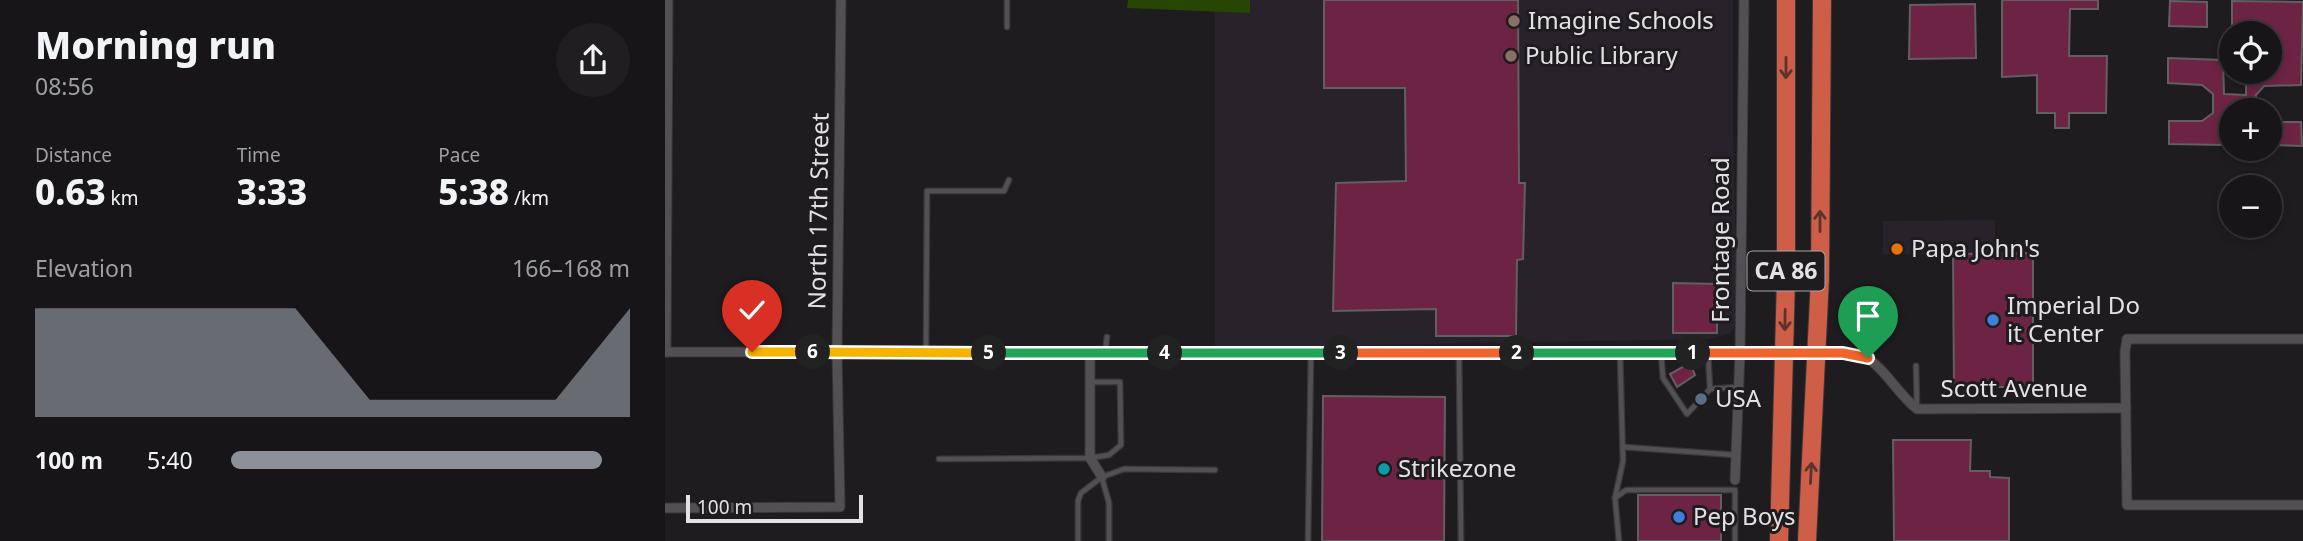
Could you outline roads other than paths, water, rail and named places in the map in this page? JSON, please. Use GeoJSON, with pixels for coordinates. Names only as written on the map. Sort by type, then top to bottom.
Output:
{"type":"FeatureCollection","features":[{"type":"Feature","properties":{"kind":"highway","name":"CA 86"},"geometry":{"type":"LineString","coordinates":[[1779,541],[1785,353],[1786,0]]}},
{"type":"Feature","properties":{"kind":"highway","name":"CA 86"},"geometry":{"type":"LineString","coordinates":[[1807,541],[1820,278],[1822,0]]}},
{"type":"Feature","properties":{"kind":"street"},"geometry":{"type":"LineString","coordinates":[[666,352],[668,0]]}},
{"type":"Feature","properties":{"kind":"street","name":"North 17th Street"},"geometry":{"type":"LineString","coordinates":[[665,508],[840,507],[837,353],[841,0]]}},
{"type":"Feature","properties":{"kind":"street","name":"Frontage Road"},"geometry":{"type":"LineString","coordinates":[[1735,485],[1740,353],[1744,0]]}},
{"type":"Feature","properties":{"kind":"street"},"geometry":{"type":"LineString","coordinates":[[2303,339],[2127,339],[2126,408],[2127,505],[2303,505]]}},
{"type":"Feature","properties":{"kind":"street","name":"Scott Avenue"},"geometry":{"type":"LineString","coordinates":[[666,352],[1817,352],[1868,358],[1887,376],[1901,396],[1917,409],[2126,408]]}},
{"type":"Feature","properties":{"kind":"street"},"geometry":{"type":"LineString","coordinates":[[1090,353],[1090,458],[1102,477]]}},
{"type":"Feature","properties":{"kind":"lane"},"geometry":{"type":"LineString","coordinates":[[1007,0],[1007,27]]}},
{"type":"Feature","properties":{"kind":"lane"},"geometry":{"type":"LineString","coordinates":[[926,353],[927,191],[1004,191],[1009,180]]}},
{"type":"Feature","properties":{"kind":"lane"},"geometry":{"type":"LineString","coordinates":[[1105,353],[1107,337]]}},
{"type":"Feature","properties":{"kind":"lane"},"geometry":{"type":"LineString","coordinates":[[1308,541],[1311,353]]}},
{"type":"Feature","properties":{"kind":"lane"},"geometry":{"type":"LineString","coordinates":[[1459,353],[1461,541]]}},
{"type":"Feature","properties":{"kind":"lane"},"geometry":{"type":"LineString","coordinates":[[1619,541],[1615,498],[1623,461],[1620,353]]}},
{"type":"Feature","properties":{"kind":"lane"},"geometry":{"type":"LineString","coordinates":[[1661,353],[1663,378],[1687,414],[1710,389],[1739,387]]}},
{"type":"Feature","properties":{"kind":"lane"},"geometry":{"type":"LineString","coordinates":[[1708,353],[1710,389]]}},
{"type":"Feature","properties":{"kind":"lane"},"geometry":{"type":"LineString","coordinates":[[1916,366],[1917,409]]}},
{"type":"Feature","properties":{"kind":"lane"},"geometry":{"type":"LineString","coordinates":[[939,459],[1109,456],[1121,445],[1120,382],[1090,382]]}},
{"type":"Feature","properties":{"kind":"lane"},"geometry":{"type":"LineString","coordinates":[[1623,447],[1736,455]]}},
{"type":"Feature","properties":{"kind":"lane"},"geometry":{"type":"LineString","coordinates":[[1078,541],[1078,501],[1081,493],[1102,477],[1124,468],[1215,470]]}},
{"type":"Feature","properties":{"kind":"lane"},"geometry":{"type":"LineString","coordinates":[[1102,477],[1109,503],[1109,541]]}},
{"type":"Feature","properties":{"kind":"lane"},"geometry":{"type":"LineString","coordinates":[[1615,498],[1626,490],[1735,485],[1735,541]]}},
{"type":"Feature","properties":{"kind":"place","name":"Imagine Schools"},"geometry":{"type":"Point","coordinates":[1514,21]}},
{"type":"Feature","properties":{"kind":"place","name":"Public Library"},"geometry":{"type":"Point","coordinates":[1511,56]}},
{"type":"Feature","properties":{"kind":"place","name":"Papa John's"},"geometry":{"type":"Point","coordinates":[1897,249]}},
{"type":"Feature","properties":{"kind":"place","name":"Imperial Do it Center"},"geometry":{"type":"Point","coordinates":[1993,320]}},
{"type":"Feature","properties":{"kind":"place","name":"USA"},"geometry":{"type":"Point","coordinates":[1701,399]}},
{"type":"Feature","properties":{"kind":"place","name":"Strikezone"},"geometry":{"type":"Point","coordinates":[1384,469]}},
{"type":"Feature","properties":{"kind":"place","name":"Pep Boys"},"geometry":{"type":"Point","coordinates":[1679,517]}}]}
